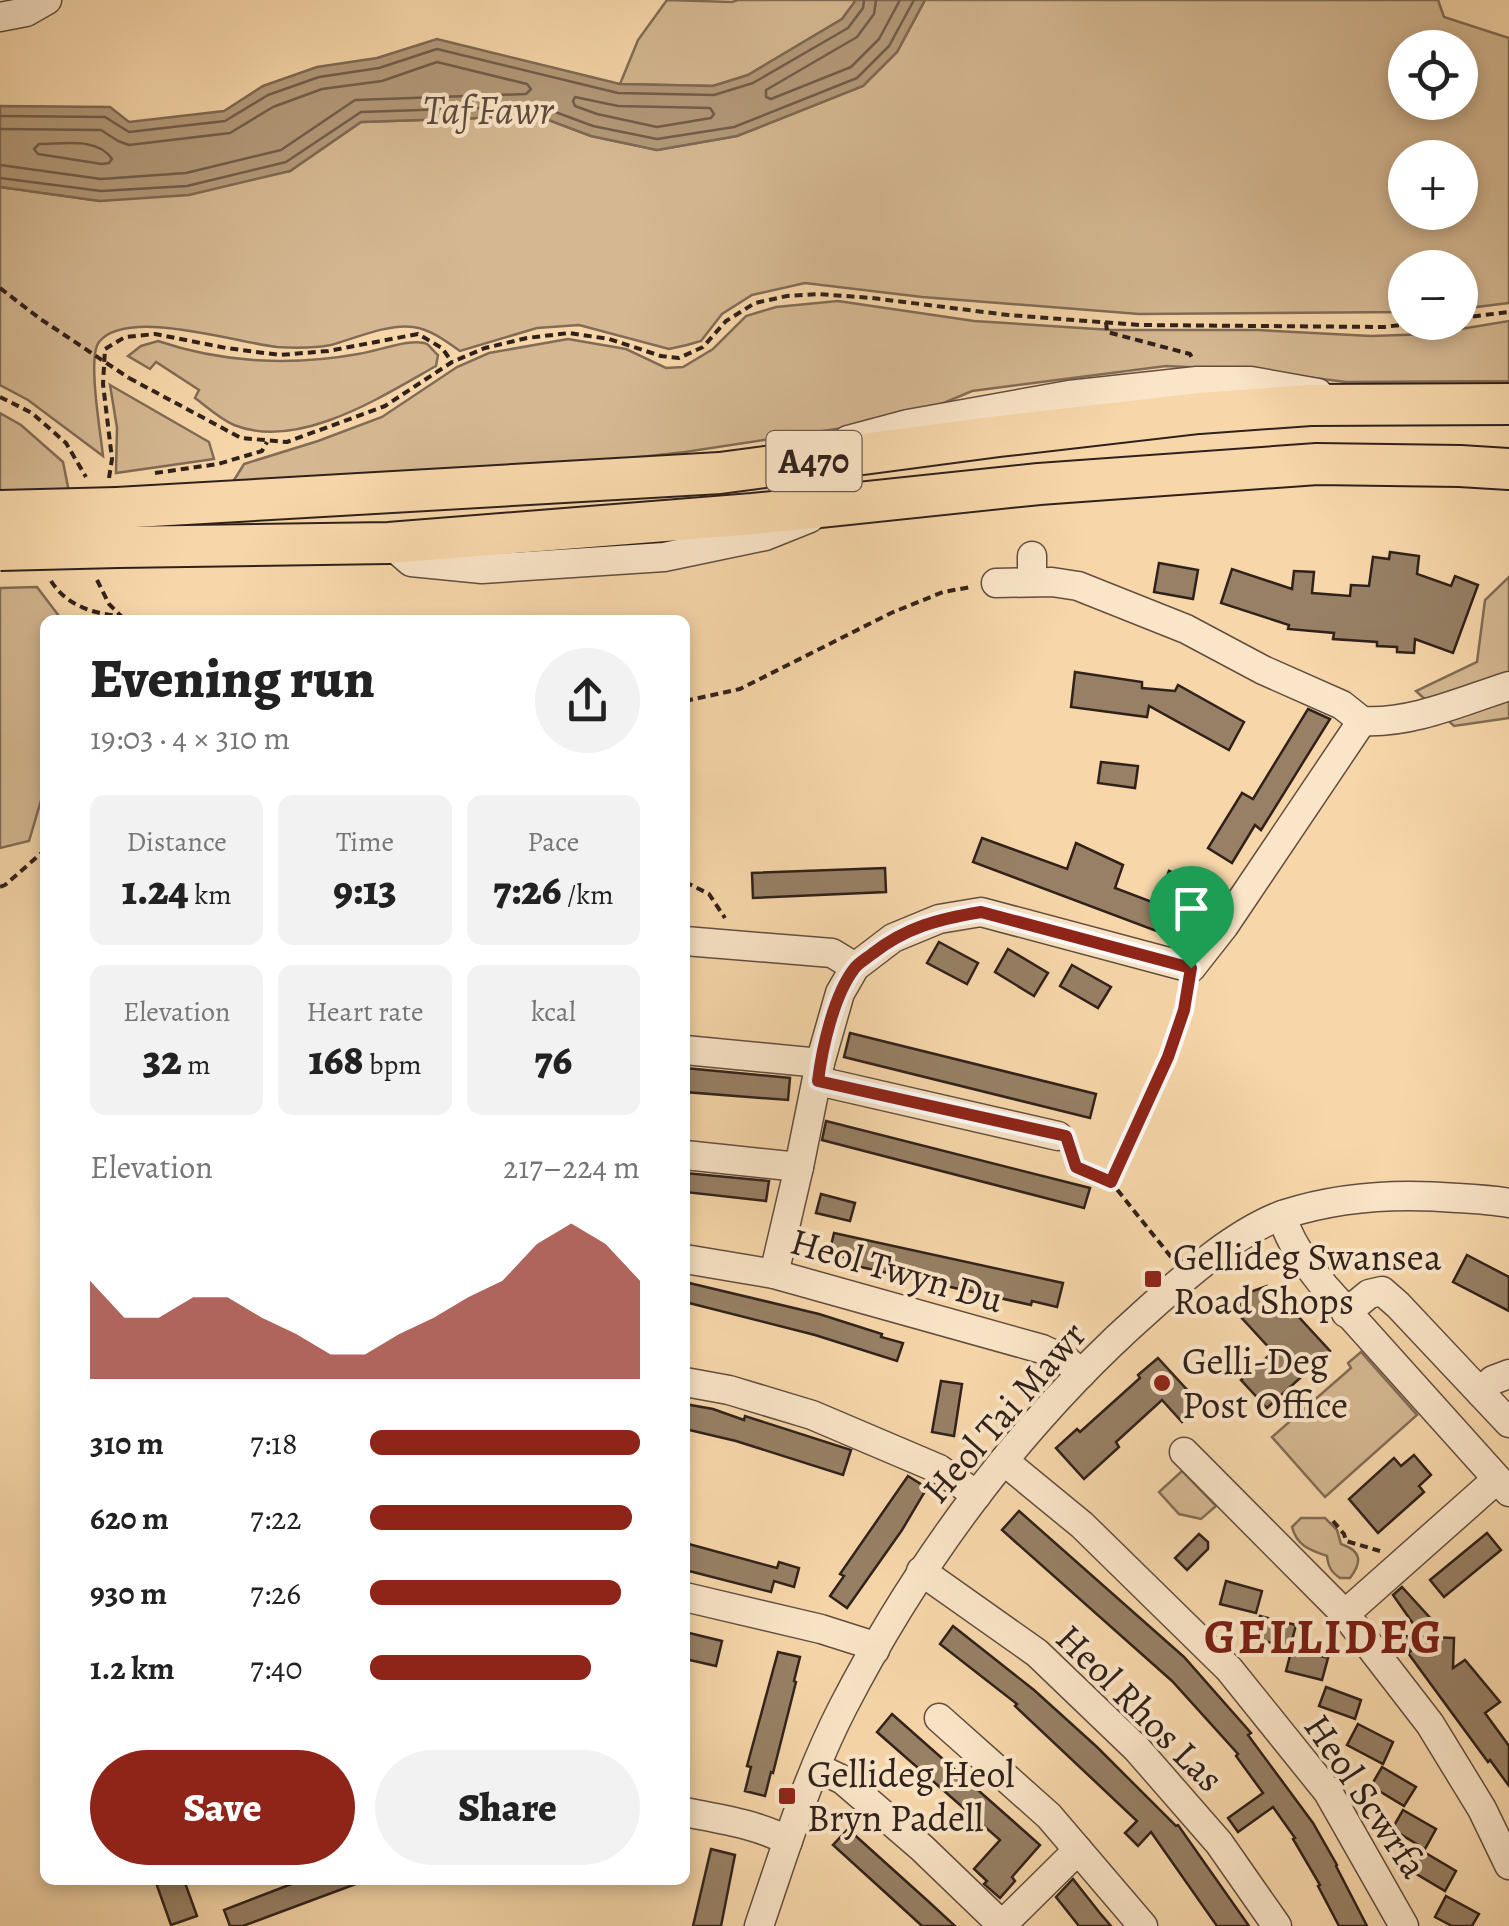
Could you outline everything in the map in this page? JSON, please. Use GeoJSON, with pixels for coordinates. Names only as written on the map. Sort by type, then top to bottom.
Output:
{"type":"FeatureCollection","features":[{"type":"Feature","properties":{"kind":"highway","name":"A470"},"geometry":{"type":"LineString","coordinates":[[0,550],[114,517],[720,473],[999,436],[1310,404],[1509,404]]}},
{"type":"Feature","properties":{"kind":"highway","name":"A470"},"geometry":{"type":"LineString","coordinates":[[0,511],[114,517],[389,542],[753,514],[1039,484],[1318,464],[1509,469]]}},
{"type":"Feature","properties":{"kind":"street"},"geometry":{"type":"LineString","coordinates":[[0,17],[26,12],[46,0]]}},
{"type":"Feature","properties":{"kind":"street"},"geometry":{"type":"LineString","coordinates":[[720,473],[908,424],[1069,395],[1197,381],[1251,382],[1375,403]]}},
{"type":"Feature","properties":{"kind":"street"},"geometry":{"type":"LineString","coordinates":[[996,584],[1032,569],[1052,582],[1078,586],[1186,628],[1262,670],[1342,705],[1362,721],[1417,716],[1509,686]]}},
{"type":"Feature","properties":{"kind":"street"},"geometry":{"type":"LineString","coordinates":[[774,1274],[819,1072],[840,993],[855,967],[893,938],[939,919],[981,912],[1191,968],[1224,926],[1362,721]]}},
{"type":"Feature","properties":{"kind":"street"},"geometry":{"type":"LineString","coordinates":[[690,941],[832,953],[855,967]]}},
{"type":"Feature","properties":{"kind":"street"},"geometry":{"type":"LineString","coordinates":[[690,1051],[819,1072],[1058,1136]]}},
{"type":"Feature","properties":{"kind":"street"},"geometry":{"type":"LineString","coordinates":[[690,1156],[799,1168]]}},
{"type":"Feature","properties":{"kind":"street","name":"Heol Tai Mawr"},"geometry":{"type":"LineString","coordinates":[[759,1926],[816,1767],[842,1709],[922,1571],[1004,1461],[1123,1332],[1230,1243],[1282,1215],[1372,1196],[1420,1195],[1509,1204]]}},
{"type":"Feature","properties":{"kind":"street"},"geometry":{"type":"LineString","coordinates":[[1282,1215],[1303,1260],[1346,1313],[1503,1486],[1408,1558],[1344,1614]]}},
{"type":"Feature","properties":{"kind":"street","name":"Heol Twyn Du"},"geometry":{"type":"LineString","coordinates":[[690,1260],[774,1274],[1042,1349],[1066,1360],[1081,1374]]}},
{"type":"Feature","properties":{"kind":"street"},"geometry":{"type":"LineString","coordinates":[[1346,1313],[1369,1294],[1382,1291],[1509,1423]]}},
{"type":"Feature","properties":{"kind":"street"},"geometry":{"type":"LineString","coordinates":[[1480,1392],[1493,1380],[1509,1374]]}},
{"type":"Feature","properties":{"kind":"street"},"geometry":{"type":"LineString","coordinates":[[690,1383],[729,1390],[812,1416],[939,1469],[977,1494]]}},
{"type":"Feature","properties":{"kind":"street"},"geometry":{"type":"LineString","coordinates":[[1184,1452],[1344,1614],[1430,1724],[1482,1808],[1509,1865]]}},
{"type":"Feature","properties":{"kind":"street","name":"Heol Scwrfa"},"geometry":{"type":"LineString","coordinates":[[1004,1461],[1082,1525],[1229,1669],[1328,1792],[1404,1926]]}},
{"type":"Feature","properties":{"kind":"street","name":"Heol Rhos Las"},"geometry":{"type":"LineString","coordinates":[[922,1571],[1037,1653],[1138,1750],[1220,1843],[1277,1926]]}},
{"type":"Feature","properties":{"kind":"street"},"geometry":{"type":"LineString","coordinates":[[690,1598],[821,1629],[875,1650]]}},
{"type":"Feature","properties":{"kind":"street"},"geometry":{"type":"LineString","coordinates":[[940,1718],[1049,1816],[1143,1926]]}},
{"type":"Feature","properties":{"kind":"street"},"geometry":{"type":"LineString","coordinates":[[816,1767],[843,1780],[922,1848],[1002,1926],[1078,1850]]}},
{"type":"Feature","properties":{"kind":"street"},"geometry":{"type":"LineString","coordinates":[[690,1813],[737,1823],[788,1841]]}},
{"type":"Feature","properties":{"kind":"path"},"geometry":{"type":"LineString","coordinates":[[0,288],[129,378],[241,438],[267,442],[286,442],[386,406],[452,362],[484,348],[569,333],[609,339],[679,358],[703,347],[726,321],[755,303],[787,296],[818,294],[1140,325],[1388,327]]}},
{"type":"Feature","properties":{"kind":"path"},"geometry":{"type":"LineString","coordinates":[[1478,316],[1509,312]]}},
{"type":"Feature","properties":{"kind":"path"},"geometry":{"type":"LineString","coordinates":[[1106,322],[1107,332],[1190,354],[1197,381]]}},
{"type":"Feature","properties":{"kind":"path"},"geometry":{"type":"LineString","coordinates":[[120,615],[97,580],[114,517],[103,384],[105,349],[125,337],[155,334],[280,354],[328,352],[418,334],[442,348],[452,362]]}},
{"type":"Feature","properties":{"kind":"path"},"geometry":{"type":"LineString","coordinates":[[151,474],[218,464],[262,451],[267,442]]}},
{"type":"Feature","properties":{"kind":"path"},"geometry":{"type":"LineString","coordinates":[[47,573],[55,588],[102,615]]}},
{"type":"Feature","properties":{"kind":"path"},"geometry":{"type":"LineString","coordinates":[[690,700],[740,689],[854,630],[943,592],[996,584]]}},
{"type":"Feature","properties":{"kind":"path"},"geometry":{"type":"LineString","coordinates":[[0,887],[40,854]]}},
{"type":"Feature","properties":{"kind":"path"},"geometry":{"type":"LineString","coordinates":[[690,884],[709,894],[726,917],[723,943]]}},
{"type":"Feature","properties":{"kind":"path"},"geometry":{"type":"LineString","coordinates":[[1111,1182],[1168,1057],[1184,1010],[1191,968]]}},
{"type":"Feature","properties":{"kind":"path"},"geometry":{"type":"LineString","coordinates":[[1058,1136],[1066,1136],[1076,1167],[1111,1182],[1187,1276]]}},
{"type":"Feature","properties":{"kind":"path"},"geometry":{"type":"LineString","coordinates":[[1333,1521],[1346,1540],[1408,1558]]}},
{"type":"Feature","properties":{"kind":"shaded area"},"geometry":{"type":"Polygon","coordinates":[[[667,0],[856,0],[842,19],[748,75],[713,86],[620,84],[638,40],[667,0]]]}},
{"type":"Feature","properties":{"kind":"shaded area"},"geometry":{"type":"Polygon","coordinates":[[[925,0],[1438,0],[1444,17],[1509,38],[1509,303],[1478,307],[1478,250],[1388,250],[1388,312],[1139,314],[922,297],[805,283],[752,295],[722,314],[701,341],[669,349],[579,325],[537,328],[460,351],[432,333],[404,326],[331,345],[297,348],[184,330],[133,327],[113,332],[99,342],[96,350],[94,379],[103,456],[28,400],[0,385],[0,187],[100,201],[290,171],[361,122],[538,116],[591,136],[657,150],[737,136],[863,86],[897,52],[925,0]]]}},
{"type":"Feature","properties":{"kind":"shaded area"},"geometry":{"type":"Polygon","coordinates":[[[838,301],[974,321],[1112,330],[1388,335],[1388,340],[1478,340],[1478,326],[1509,321],[1509,381],[1346,382],[1251,370],[1166,366],[972,391],[908,418],[685,452],[509,472],[231,485],[244,464],[382,417],[457,367],[489,353],[568,339],[626,349],[666,368],[683,367],[713,349],[746,316],[776,307],[838,301]]]}},
{"type":"Feature","properties":{"kind":"shaded area"},"geometry":{"type":"Polygon","coordinates":[[[158,341],[207,354],[257,360],[333,358],[413,342],[427,344],[438,355],[436,366],[338,417],[285,431],[259,431],[234,425],[219,416],[195,398],[199,390],[156,362],[150,369],[128,356],[141,346],[158,341]]]}},
{"type":"Feature","properties":{"kind":"shaded area"},"geometry":{"type":"Polygon","coordinates":[[[110,385],[209,442],[214,459],[116,473],[117,428],[110,385]]]}},
{"type":"Feature","properties":{"kind":"shaded area"},"geometry":{"type":"Polygon","coordinates":[[[0,413],[21,425],[63,462],[69,492],[0,493],[0,413]]]}},
{"type":"Feature","properties":{"kind":"shaded area"},"geometry":{"type":"Polygon","coordinates":[[[1509,577],[1509,718],[1454,726],[1416,691],[1477,662],[1485,600],[1509,577]]]}},
{"type":"Feature","properties":{"kind":"shaded area"},"geometry":{"type":"Polygon","coordinates":[[[37,587],[58,615],[40,615],[40,804],[29,841],[0,848],[0,588],[37,587]]]}},
{"type":"Feature","properties":{"kind":"shaded area"},"geometry":{"type":"Polygon","coordinates":[[[1361,1352],[1417,1415],[1325,1497],[1272,1437],[1351,1368],[1348,1363],[1361,1352]]]}},
{"type":"Feature","properties":{"kind":"shaded area"},"geometry":{"type":"Polygon","coordinates":[[[1182,1471],[1216,1506],[1201,1519],[1179,1514],[1159,1492],[1182,1471]]]}},
{"type":"Feature","properties":{"kind":"shaded area"},"geometry":{"type":"Polygon","coordinates":[[[1301,1518],[1325,1518],[1337,1530],[1341,1544],[1358,1558],[1350,1578],[1337,1576],[1327,1556],[1297,1539],[1292,1527],[1301,1518]]]}},
{"type":"Feature","properties":{"kind":"water","name":"Taf Fawr"},"geometry":{"type":"Polygon","coordinates":[[[856,0],[925,0],[897,52],[863,86],[737,136],[657,150],[591,136],[538,116],[361,122],[290,171],[189,195],[100,201],[0,187],[0,106],[110,107],[129,122],[224,111],[263,86],[317,67],[377,58],[437,39],[620,84],[713,86],[748,75],[842,19],[856,0]]]}},
{"type":"Feature","properties":{"kind":"building"},"geometry":{"type":"Polygon","coordinates":[[[1390,552],[1419,556],[1417,574],[1451,586],[1455,576],[1478,585],[1453,653],[1415,639],[1414,653],[1397,652],[1397,647],[1377,646],[1377,642],[1333,639],[1334,633],[1288,629],[1289,625],[1221,603],[1232,569],[1292,589],[1294,571],[1314,572],[1312,593],[1350,596],[1351,585],[1369,586],[1373,557],[1389,559],[1390,552]]]}},
{"type":"Feature","properties":{"kind":"building"},"geometry":{"type":"Polygon","coordinates":[[[1159,563],[1198,570],[1193,599],[1154,592],[1159,563]]]}},
{"type":"Feature","properties":{"kind":"building"},"geometry":{"type":"Polygon","coordinates":[[[1075,672],[1142,682],[1142,688],[1175,691],[1178,685],[1244,722],[1229,750],[1149,706],[1147,717],[1071,707],[1075,672]]]}},
{"type":"Feature","properties":{"kind":"building"},"geometry":{"type":"Polygon","coordinates":[[[1308,709],[1330,719],[1261,830],[1255,825],[1232,863],[1208,848],[1242,793],[1253,799],[1308,709]]]}},
{"type":"Feature","properties":{"kind":"building"},"geometry":{"type":"Polygon","coordinates":[[[1101,762],[1138,766],[1135,788],[1098,783],[1101,762]]]}},
{"type":"Feature","properties":{"kind":"building"},"geometry":{"type":"Polygon","coordinates":[[[982,838],[1067,869],[1076,843],[1123,865],[1115,888],[1157,904],[1169,871],[1189,879],[1167,935],[973,862],[982,838]]]}},
{"type":"Feature","properties":{"kind":"building"},"geometry":{"type":"Polygon","coordinates":[[[885,868],[886,892],[753,898],[752,873],[885,868]]]}},
{"type":"Feature","properties":{"kind":"building"},"geometry":{"type":"Polygon","coordinates":[[[939,942],[978,963],[967,984],[927,963],[939,942]]]}},
{"type":"Feature","properties":{"kind":"building"},"geometry":{"type":"Polygon","coordinates":[[[1008,949],[1048,973],[1034,996],[995,972],[1008,949]]]}},
{"type":"Feature","properties":{"kind":"building"},"geometry":{"type":"Polygon","coordinates":[[[1072,965],[1111,987],[1098,1008],[1060,986],[1072,965]]]}},
{"type":"Feature","properties":{"kind":"building"},"geometry":{"type":"Polygon","coordinates":[[[850,1033],[1096,1094],[1090,1118],[844,1057],[850,1033]]]}},
{"type":"Feature","properties":{"kind":"building"},"geometry":{"type":"Polygon","coordinates":[[[690,1068],[790,1078],[788,1100],[690,1092],[690,1068]]]}},
{"type":"Feature","properties":{"kind":"building"},"geometry":{"type":"Polygon","coordinates":[[[826,1121],[1090,1188],[1084,1208],[822,1140],[826,1121]]]}},
{"type":"Feature","properties":{"kind":"building"},"geometry":{"type":"Polygon","coordinates":[[[690,1173],[769,1181],[766,1201],[690,1193],[690,1173]]]}},
{"type":"Feature","properties":{"kind":"building"},"geometry":{"type":"Polygon","coordinates":[[[821,1194],[855,1203],[850,1221],[816,1213],[821,1194]]]}},
{"type":"Feature","properties":{"kind":"building"},"geometry":{"type":"Polygon","coordinates":[[[834,1233],[1063,1283],[1057,1307],[1032,1301],[1031,1305],[852,1265],[853,1259],[829,1254],[834,1233]]]}},
{"type":"Feature","properties":{"kind":"building"},"geometry":{"type":"Polygon","coordinates":[[[1467,1255],[1509,1277],[1509,1311],[1453,1282],[1467,1255]]]}},
{"type":"Feature","properties":{"kind":"building"},"geometry":{"type":"Polygon","coordinates":[[[690,1283],[819,1314],[903,1343],[897,1361],[815,1335],[690,1303],[690,1283]]]}},
{"type":"Feature","properties":{"kind":"building"},"geometry":{"type":"Polygon","coordinates":[[[1267,1286],[1278,1304],[1283,1300],[1330,1351],[1267,1408],[1241,1380],[1273,1352],[1238,1314],[1247,1293],[1267,1286]]]}},
{"type":"Feature","properties":{"kind":"building"},"geometry":{"type":"Polygon","coordinates":[[[1158,1358],[1201,1405],[1182,1422],[1162,1400],[1116,1442],[1119,1447],[1084,1479],[1056,1448],[1077,1429],[1080,1432],[1158,1358]]]}},
{"type":"Feature","properties":{"kind":"building"},"geometry":{"type":"Polygon","coordinates":[[[941,1381],[962,1384],[954,1436],[932,1432],[941,1381]]]}},
{"type":"Feature","properties":{"kind":"building"},"geometry":{"type":"Polygon","coordinates":[[[690,1405],[744,1420],[745,1416],[851,1450],[843,1475],[690,1430],[690,1405]]]}},
{"type":"Feature","properties":{"kind":"building"},"geometry":{"type":"Polygon","coordinates":[[[1414,1455],[1431,1475],[1419,1486],[1424,1492],[1378,1533],[1349,1499],[1394,1458],[1401,1466],[1414,1455]]]}},
{"type":"Feature","properties":{"kind":"building"},"geometry":{"type":"Polygon","coordinates":[[[908,1476],[927,1488],[847,1608],[830,1596],[844,1576],[840,1574],[908,1476]]]}},
{"type":"Feature","properties":{"kind":"building"},"geometry":{"type":"Polygon","coordinates":[[[1019,1511],[1184,1657],[1251,1733],[1248,1735],[1313,1823],[1367,1926],[1339,1926],[1295,1838],[1273,1807],[1238,1832],[1228,1818],[1263,1793],[1238,1754],[1172,1681],[1002,1530],[1019,1511]]]}},
{"type":"Feature","properties":{"kind":"building"},"geometry":{"type":"Polygon","coordinates":[[[1487,1533],[1501,1550],[1444,1597],[1430,1580],[1487,1533]]]}},
{"type":"Feature","properties":{"kind":"building"},"geometry":{"type":"Polygon","coordinates":[[[1199,1534],[1208,1542],[1208,1549],[1187,1570],[1175,1558],[1199,1534]]]}},
{"type":"Feature","properties":{"kind":"building"},"geometry":{"type":"Polygon","coordinates":[[[690,1544],[777,1568],[779,1562],[799,1568],[794,1587],[774,1581],[771,1592],[690,1571],[690,1544]]]}},
{"type":"Feature","properties":{"kind":"building"},"geometry":{"type":"Polygon","coordinates":[[[1226,1581],[1262,1591],[1256,1613],[1220,1604],[1226,1581]]]}},
{"type":"Feature","properties":{"kind":"building"},"geometry":{"type":"Polygon","coordinates":[[[1402,1587],[1432,1620],[1419,1632],[1393,1595],[1402,1587]]]}},
{"type":"Feature","properties":{"kind":"building"},"geometry":{"type":"Polygon","coordinates":[[[1260,1616],[1296,1625],[1290,1648],[1254,1638],[1260,1616]]]}},
{"type":"Feature","properties":{"kind":"building"},"geometry":{"type":"Polygon","coordinates":[[[953,1626],[1034,1690],[1178,1825],[1249,1926],[1217,1926],[1151,1832],[1138,1846],[1125,1833],[1137,1821],[1017,1704],[940,1644],[953,1626]]]}},
{"type":"Feature","properties":{"kind":"building"},"geometry":{"type":"Polygon","coordinates":[[[690,1633],[722,1641],[716,1666],[690,1660],[690,1633]]]}},
{"type":"Feature","properties":{"kind":"building"},"geometry":{"type":"Polygon","coordinates":[[[1400,1636],[1454,1638],[1453,1668],[1465,1660],[1500,1702],[1485,1713],[1509,1746],[1509,1786],[1408,1653],[1411,1651],[1400,1636]]]}},
{"type":"Feature","properties":{"kind":"building"},"geometry":{"type":"Polygon","coordinates":[[[1292,1648],[1328,1658],[1322,1680],[1286,1671],[1292,1648]]]}},
{"type":"Feature","properties":{"kind":"building"},"geometry":{"type":"Polygon","coordinates":[[[778,1652],[800,1657],[765,1796],[745,1791],[751,1767],[747,1766],[778,1652]]]}},
{"type":"Feature","properties":{"kind":"building"},"geometry":{"type":"Polygon","coordinates":[[[1326,1687],[1361,1700],[1355,1719],[1319,1706],[1326,1687]]]}},
{"type":"Feature","properties":{"kind":"building"},"geometry":{"type":"Polygon","coordinates":[[[892,1714],[1040,1845],[1012,1877],[1015,1881],[1000,1898],[974,1869],[1000,1840],[877,1732],[892,1714]]]}},
{"type":"Feature","properties":{"kind":"building"},"geometry":{"type":"Polygon","coordinates":[[[1358,1724],[1393,1742],[1383,1764],[1347,1745],[1358,1724]]]}},
{"type":"Feature","properties":{"kind":"building"},"geometry":{"type":"Polygon","coordinates":[[[1382,1767],[1416,1787],[1404,1806],[1371,1786],[1382,1767]]]}},
{"type":"Feature","properties":{"kind":"building"},"geometry":{"type":"Polygon","coordinates":[[[1403,1810],[1436,1829],[1425,1849],[1392,1829],[1403,1810]]]}},
{"type":"Feature","properties":{"kind":"building"},"geometry":{"type":"Polygon","coordinates":[[[848,1829],[955,1926],[922,1926],[833,1845],[848,1829]]]}},
{"type":"Feature","properties":{"kind":"building"},"geometry":{"type":"Polygon","coordinates":[[[711,1849],[735,1855],[721,1926],[693,1926],[711,1849]]]}},
{"type":"Feature","properties":{"kind":"building"},"geometry":{"type":"Polygon","coordinates":[[[1424,1852],[1456,1871],[1445,1891],[1413,1872],[1424,1852]]]}},
{"type":"Feature","properties":{"kind":"building"},"geometry":{"type":"Polygon","coordinates":[[[1073,1879],[1111,1926],[1079,1926],[1056,1897],[1073,1879]]]}},
{"type":"Feature","properties":{"kind":"building"},"geometry":{"type":"Polygon","coordinates":[[[157,1885],[186,1885],[197,1916],[171,1925],[157,1885]]]}},
{"type":"Feature","properties":{"kind":"building"},"geometry":{"type":"Polygon","coordinates":[[[289,1885],[353,1885],[243,1926],[230,1926],[224,1910],[289,1885]]]}},
{"type":"Feature","properties":{"kind":"building"},"geometry":{"type":"Polygon","coordinates":[[[1446,1896],[1479,1914],[1472,1926],[1452,1926],[1435,1917],[1446,1896]]]}},
{"type":"Feature","properties":{"kind":"place","name":"Gellideg Swansea Road Shops"},"geometry":{"type":"Point","coordinates":[1153,1279]}},
{"type":"Feature","properties":{"kind":"place","name":"Gelli-Deg Post Office"},"geometry":{"type":"Point","coordinates":[1162,1383]}},
{"type":"Feature","properties":{"kind":"place","name":"Gellideg Heol Bryn Padell"},"geometry":{"type":"Point","coordinates":[787,1796]}},
{"type":"Feature","properties":{"kind":"district","name":"GELLIDEG"},"geometry":{"type":"Point","coordinates":[1324,1636]}},
{"type":"Feature","properties":{"kind":"route"},"geometry":{"type":"LineString","coordinates":[[981,912],[1191,968],[1184,1010],[1168,1057],[1111,1182],[1076,1167],[1066,1136],[818,1081],[840,993],[855,967],[893,938],[939,919],[981,912]]}}]}
